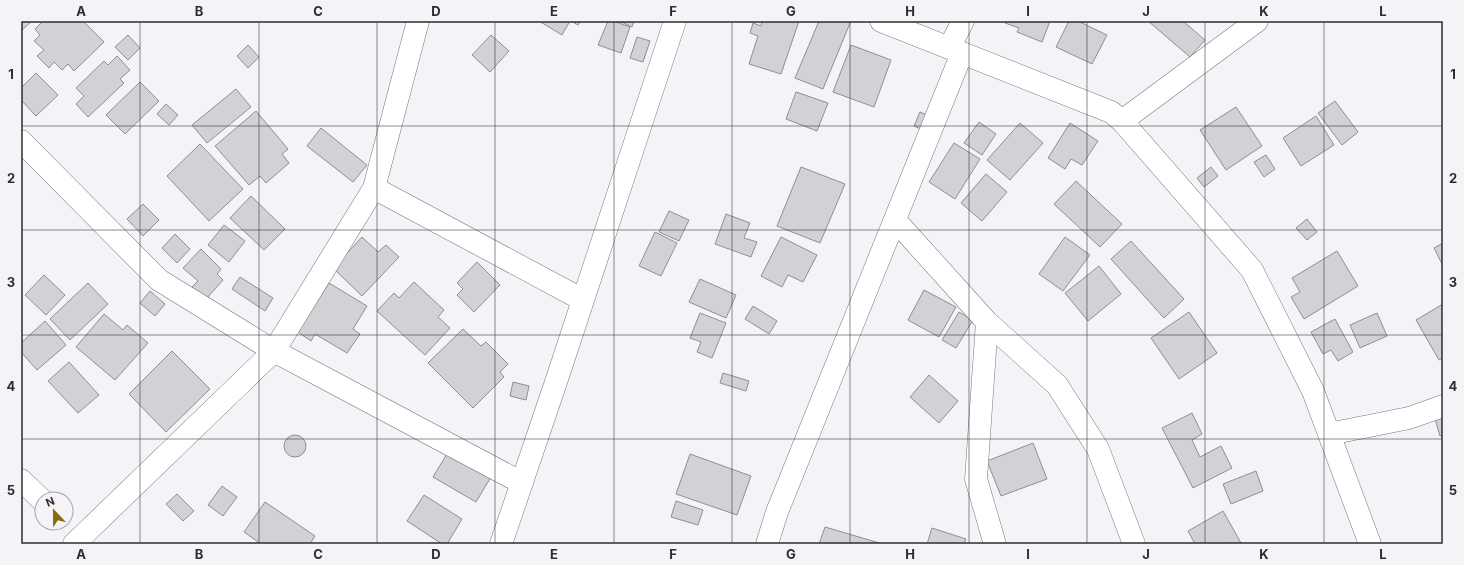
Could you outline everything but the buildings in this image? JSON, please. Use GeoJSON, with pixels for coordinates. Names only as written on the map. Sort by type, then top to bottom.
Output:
{"type":"FeatureCollection","features":[{"type":"Feature","properties":{"kind":"street"},"geometry":{"type":"LineString","coordinates":[[74,544],[274,352],[374,188],[418,21]]}},
{"type":"Feature","properties":{"kind":"street"},"geometry":{"type":"LineString","coordinates":[[502,544],[675,21]]}},
{"type":"Feature","properties":{"kind":"street"},"geometry":{"type":"LineString","coordinates":[[881,21],[1111,112],[1122,121],[1252,270],[1313,391],[1370,544]]}},
{"type":"Feature","properties":{"kind":"street"},"geometry":{"type":"LineString","coordinates":[[767,544],[777,512],[894,220],[956,50],[963,21]]}},
{"type":"Feature","properties":{"kind":"street"},"geometry":{"type":"LineString","coordinates":[[1122,121],[1257,21]]}},
{"type":"Feature","properties":{"kind":"street"},"geometry":{"type":"LineString","coordinates":[[21,141],[159,280],[274,352],[522,483]]}},
{"type":"Feature","properties":{"kind":"street"},"geometry":{"type":"LineString","coordinates":[[374,188],[583,300]]}},
{"type":"Feature","properties":{"kind":"street"},"geometry":{"type":"LineString","coordinates":[[894,220],[987,322],[1057,385],[1098,449],[1134,544]]}},
{"type":"Feature","properties":{"kind":"street"},"geometry":{"type":"LineString","coordinates":[[987,322],[976,479],[994,544]]}},
{"type":"Feature","properties":{"kind":"street"},"geometry":{"type":"LineString","coordinates":[[1329,434],[1409,418],[1443,406]]}},
{"type":"Feature","properties":{"kind":"street"},"geometry":{"type":"LineString","coordinates":[[21,480],[34,492]]}}]}
